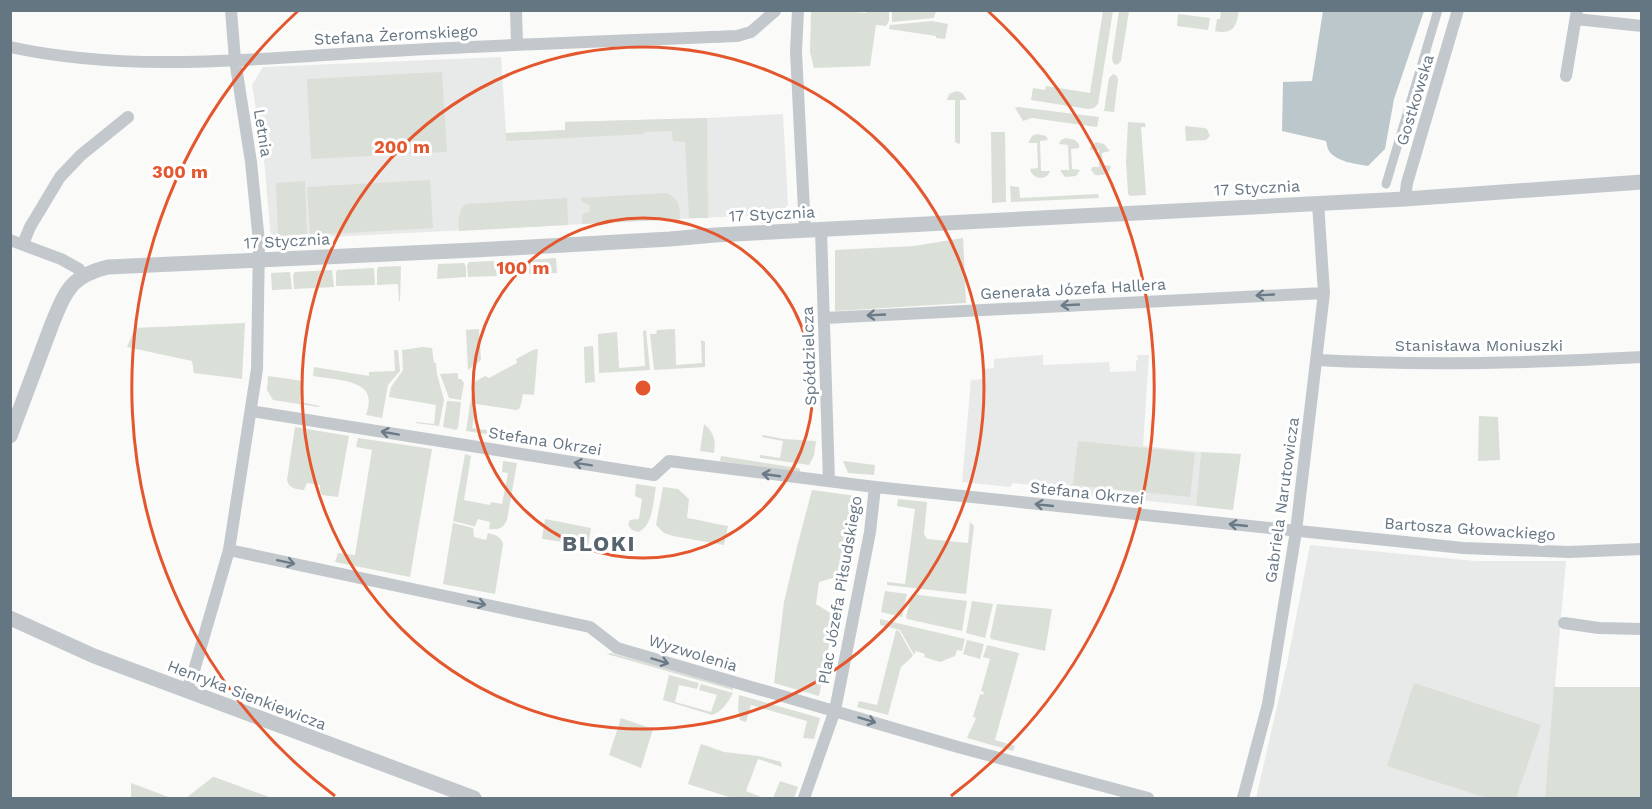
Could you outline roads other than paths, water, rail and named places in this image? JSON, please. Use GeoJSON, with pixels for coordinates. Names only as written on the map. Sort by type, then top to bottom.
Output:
{"type":"FeatureCollection","features":[{"type":"Feature","properties":{"kind":"street","name":"Letnia"},"geometry":{"type":"LineString","coordinates":[[186,691],[229,550],[257,369],[260,261],[252,162],[235,60],[231,10]]}},
{"type":"Feature","properties":{"kind":"street"},"geometry":{"type":"LineString","coordinates":[[516,10],[517,45]]}},
{"type":"Feature","properties":{"kind":"street"},"geometry":{"type":"LineString","coordinates":[[1386,184],[1438,10]]}},
{"type":"Feature","properties":{"kind":"street","name":"Gostkowska"},"geometry":{"type":"LineString","coordinates":[[1405,199],[1407,183],[1458,10]]}},
{"type":"Feature","properties":{"kind":"street","name":"Stefana Żeromskiego"},"geometry":{"type":"LineString","coordinates":[[10,47],[39,53],[104,60],[165,62],[235,60],[736,36],[751,32],[775,11]]}},
{"type":"Feature","properties":{"kind":"street"},"geometry":{"type":"LineString","coordinates":[[775,11],[797,14],[796,63],[805,230]]}},
{"type":"Feature","properties":{"kind":"street"},"geometry":{"type":"LineString","coordinates":[[1566,76],[1576,15],[1641,26]]}},
{"type":"Feature","properties":{"kind":"street"},"geometry":{"type":"LineString","coordinates":[[10,436],[59,305],[68,290],[83,275],[79,269],[70,264],[17,242],[30,226],[60,177],[81,155],[128,117]]}},
{"type":"Feature","properties":{"kind":"street","name":"17 Stycznia"},"geometry":{"type":"LineString","coordinates":[[83,275],[108,267],[260,261],[1405,199],[1641,182]]}},
{"type":"Feature","properties":{"kind":"street","name":"Gabriela Narutowicza"},"geometry":{"type":"LineString","coordinates":[[1243,798],[1268,704],[1296,531],[1324,292],[1318,203]]}},
{"type":"Feature","properties":{"kind":"street","name":"Spółdzielcza"},"geometry":{"type":"LineString","coordinates":[[821,230],[829,481]]}},
{"type":"Feature","properties":{"kind":"street","name":"Generała Józefa Hallera"},"geometry":{"type":"LineString","coordinates":[[825,318],[1324,292]]}},
{"type":"Feature","properties":{"kind":"street","name":"Stanisława Moniuszki"},"geometry":{"type":"LineString","coordinates":[[1317,360],[1558,362],[1641,357]]}},
{"type":"Feature","properties":{"kind":"street","name":"Stefana Okrzei"},"geometry":{"type":"LineString","coordinates":[[251,411],[654,475],[669,461],[829,481]]}},
{"type":"Feature","properties":{"kind":"street","name":"Plac Józefa Piłsudskiego"},"geometry":{"type":"LineString","coordinates":[[829,481],[875,487],[870,532],[835,710]]}},
{"type":"Feature","properties":{"kind":"street","name":"Stefana Okrzei"},"geometry":{"type":"LineString","coordinates":[[875,487],[1296,531]]}},
{"type":"Feature","properties":{"kind":"street","name":"Bartosza Głowackiego"},"geometry":{"type":"LineString","coordinates":[[1296,531],[1476,549],[1569,552],[1641,549]]}},
{"type":"Feature","properties":{"kind":"street","name":"Wyzwolenia"},"geometry":{"type":"LineString","coordinates":[[229,550],[590,627],[616,648],[969,750],[1148,798]]}},
{"type":"Feature","properties":{"kind":"street","name":"Henryka Sienkiewicza"},"geometry":{"type":"LineString","coordinates":[[10,618],[94,657],[474,798]]}},
{"type":"Feature","properties":{"kind":"street"},"geometry":{"type":"LineString","coordinates":[[1564,623],[1599,628],[1641,629]]}},
{"type":"Feature","properties":{"kind":"street"},"geometry":{"type":"LineString","coordinates":[[804,798],[835,710]]}},
{"type":"Feature","properties":{"kind":"district","name":"BLOKI"},"geometry":{"type":"Point","coordinates":[599,543]}}]}
